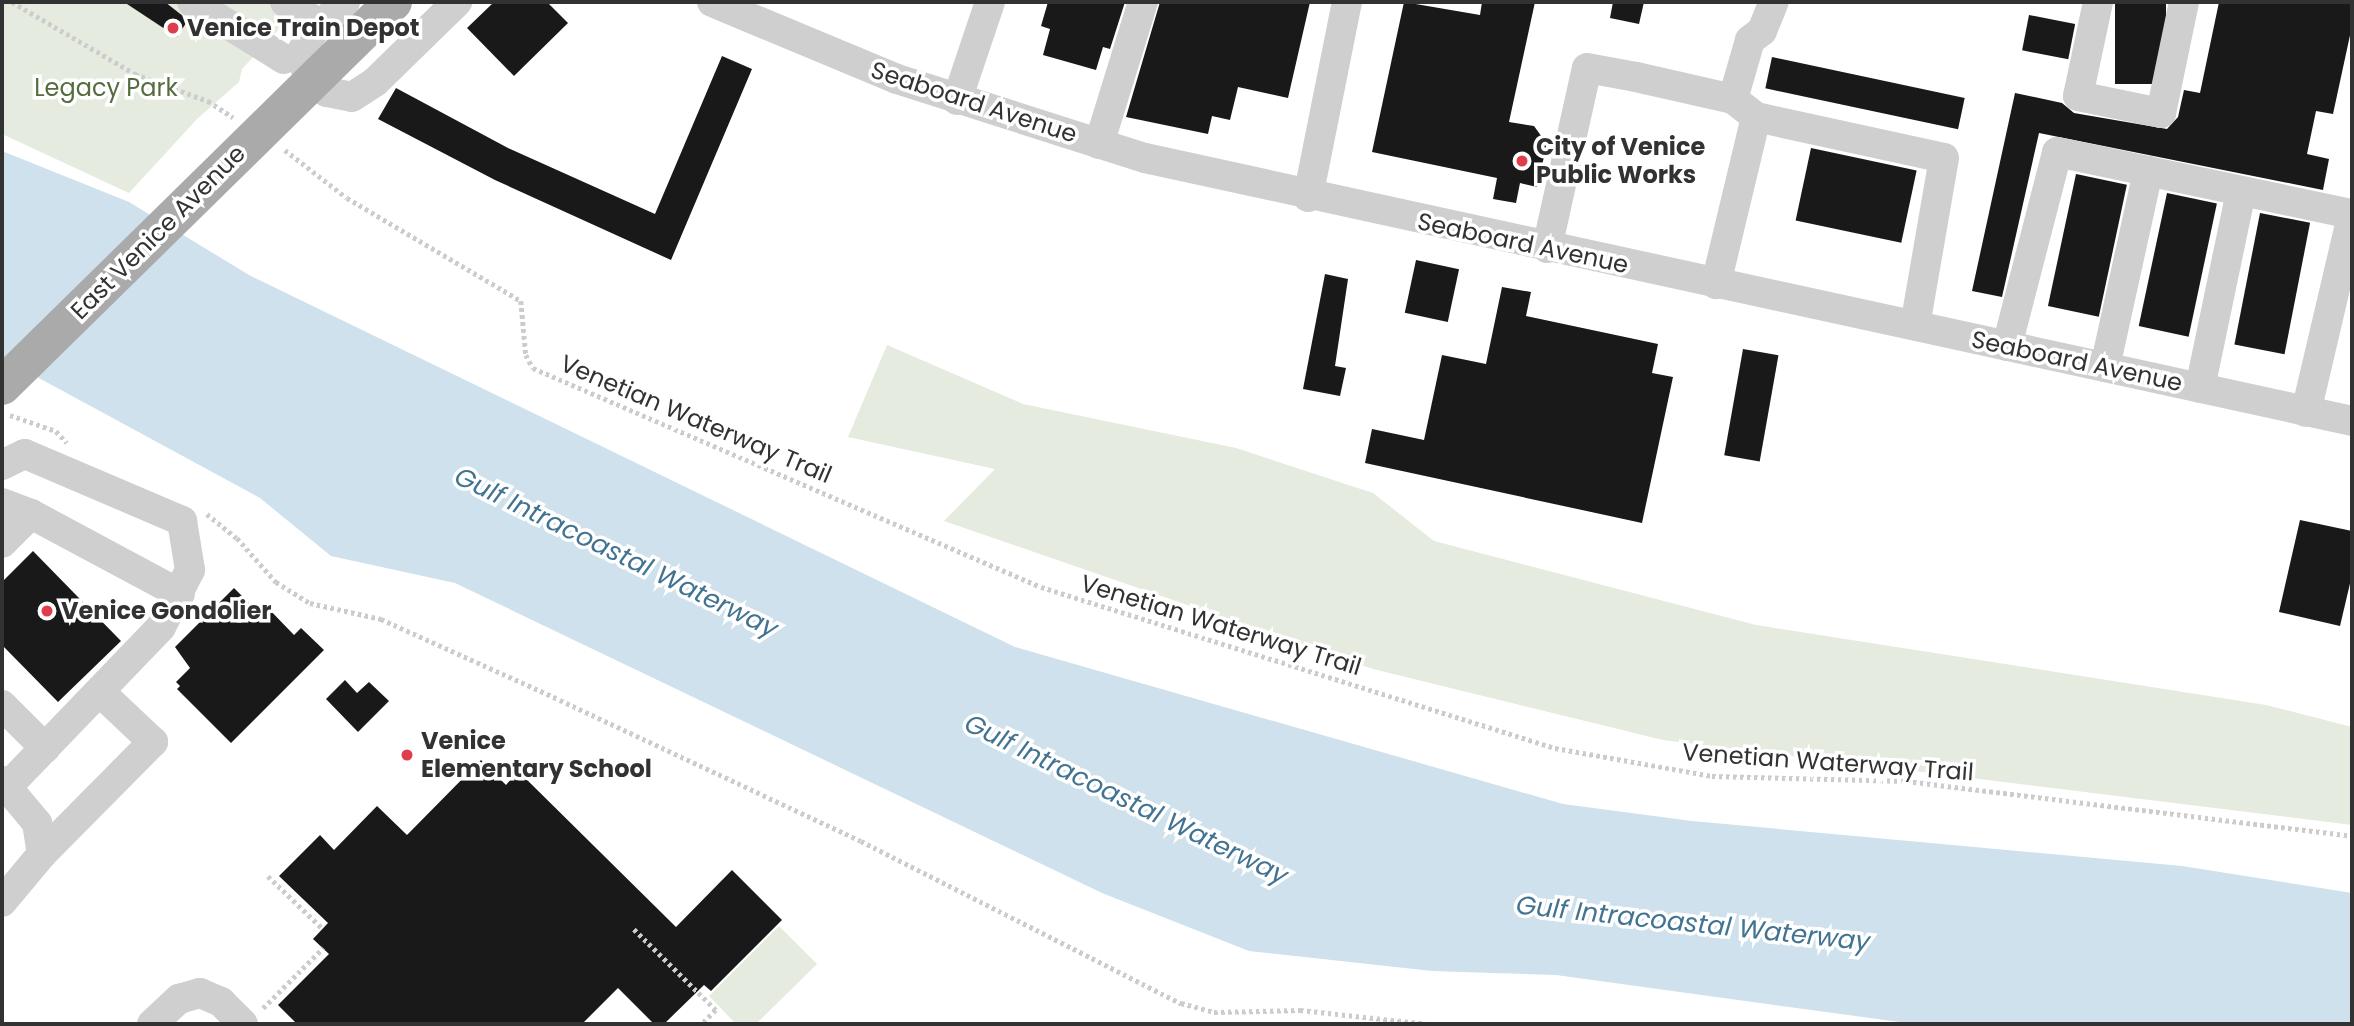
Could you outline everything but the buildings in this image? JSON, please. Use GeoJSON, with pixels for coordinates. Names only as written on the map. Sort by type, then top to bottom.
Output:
{"type":"FeatureCollection","features":[{"type":"Feature","properties":{"kind":"main road","name":"East Venice Avenue"},"geometry":{"type":"LineString","coordinates":[[2,386],[393,2]]}},
{"type":"Feature","properties":{"kind":"street"},"geometry":{"type":"LineString","coordinates":[[192,2],[284,59]]}},
{"type":"Feature","properties":{"kind":"street"},"geometry":{"type":"LineString","coordinates":[[285,2],[320,24]]}},
{"type":"Feature","properties":{"kind":"street"},"geometry":{"type":"LineString","coordinates":[[345,2],[320,24],[301,53],[305,67],[327,92],[352,97],[375,82],[457,2]]}},
{"type":"Feature","properties":{"kind":"street","name":"Seaboard Avenue"},"geometry":{"type":"LineString","coordinates":[[712,2],[957,100],[1099,144],[1308,197],[2352,421]]}},
{"type":"Feature","properties":{"kind":"street"},"geometry":{"type":"LineString","coordinates":[[957,100],[990,2]]}},
{"type":"Feature","properties":{"kind":"street"},"geometry":{"type":"LineString","coordinates":[[1099,144],[1143,2]]}},
{"type":"Feature","properties":{"kind":"street"},"geometry":{"type":"LineString","coordinates":[[1308,197],[1347,2]]}},
{"type":"Feature","properties":{"kind":"street"},"geometry":{"type":"LineString","coordinates":[[1716,284],[1744,108],[1750,40],[1762,31],[1774,2]]}},
{"type":"Feature","properties":{"kind":"street"},"geometry":{"type":"LineString","coordinates":[[2098,2],[2078,96],[2161,113],[2184,2]]}},
{"type":"Feature","properties":{"kind":"street"},"geometry":{"type":"LineString","coordinates":[[1547,248],[1587,68],[1944,158],[1915,326]]}},
{"type":"Feature","properties":{"kind":"street"},"geometry":{"type":"LineString","coordinates":[[2007,346],[2057,152],[2352,215],[2306,412]]}},
{"type":"Feature","properties":{"kind":"street"},"geometry":{"type":"LineString","coordinates":[[2105,367],[2148,171]]}},
{"type":"Feature","properties":{"kind":"street"},"geometry":{"type":"LineString","coordinates":[[2200,388],[2241,191]]}},
{"type":"Feature","properties":{"kind":"street"},"geometry":{"type":"LineString","coordinates":[[2,465],[25,454],[183,521],[190,570],[161,627],[45,748],[5,784],[37,823],[42,854]]}},
{"type":"Feature","properties":{"kind":"street"},"geometry":{"type":"LineString","coordinates":[[2,503],[31,514],[180,594]]}},
{"type":"Feature","properties":{"kind":"street"},"geometry":{"type":"LineString","coordinates":[[2,543],[31,514]]}},
{"type":"Feature","properties":{"kind":"street"},"geometry":{"type":"LineString","coordinates":[[2,902],[42,854],[153,742],[100,692]]}},
{"type":"Feature","properties":{"kind":"street"},"geometry":{"type":"LineString","coordinates":[[2,705],[45,748]]}},
{"type":"Feature","properties":{"kind":"street"},"geometry":{"type":"LineString","coordinates":[[152,1024],[179,999],[200,993],[253,1017]]}},
{"type":"Feature","properties":{"kind":"path"},"geometry":{"type":"LineString","coordinates":[[12,2],[135,74],[208,101],[237,120]]}},
{"type":"Feature","properties":{"kind":"path","name":"Venetian Waterway Trail"},"geometry":{"type":"LineString","coordinates":[[278,144],[347,198],[522,301],[526,355],[533,369],[1041,587],[1555,748],[1712,776],[1906,781],[2352,836]]}},
{"type":"Feature","properties":{"kind":"path"},"geometry":{"type":"LineString","coordinates":[[2,411],[56,431],[71,449]]}},
{"type":"Feature","properties":{"kind":"path"},"geometry":{"type":"LineString","coordinates":[[200,511],[237,538],[276,582],[310,603],[381,619],[548,694],[873,847],[1181,1003],[1214,1012],[1300,1010],[1427,1024]]}},
{"type":"Feature","properties":{"kind":"path"},"geometry":{"type":"LineString","coordinates":[[268,876],[323,929]]}},
{"type":"Feature","properties":{"kind":"path"},"geometry":{"type":"LineString","coordinates":[[634,929],[716,1010],[705,1024]]}},
{"type":"Feature","properties":{"kind":"path"},"geometry":{"type":"LineString","coordinates":[[253,1017],[323,948]]}},
{"type":"Feature","properties":{"kind":"green space","name":"Legacy Park"},"geometry":{"type":"Polygon","coordinates":[[[2,2],[304,2],[242,69],[239,82],[197,119],[129,193],[2,134],[2,2]]]}},
{"type":"Feature","properties":{"kind":"green space"},"geometry":{"type":"Polygon","coordinates":[[[887,345],[1023,404],[1236,448],[1373,493],[1434,541],[1756,625],[2266,705],[2352,727],[2352,825],[1663,740],[1373,669],[944,521],[995,469],[848,437],[887,345]]]}},
{"type":"Feature","properties":{"kind":"green space"},"geometry":{"type":"Polygon","coordinates":[[[779,926],[817,964],[756,1024],[736,1024],[709,996],[779,926]]]}},
{"type":"Feature","properties":{"kind":"water","name":"Gulf Intracoastal Waterway"},"geometry":{"type":"Polygon","coordinates":[[[2,151],[129,202],[249,275],[1015,647],[1563,804],[1692,821],[2182,866],[2352,893],[2352,1024],[1914,1024],[1556,975],[1432,971],[1249,951],[1102,893],[455,583],[331,556],[260,498],[2,358],[2,151]]]}},
{"type":"Feature","properties":{"kind":"place","name":"Venice Train Depot"},"geometry":{"type":"Point","coordinates":[173,28]}},
{"type":"Feature","properties":{"kind":"place","name":"City of Venice Public Works"},"geometry":{"type":"Point","coordinates":[1522,161]}},
{"type":"Feature","properties":{"kind":"place","name":"Venice Gondolier"},"geometry":{"type":"Point","coordinates":[47,611]}},
{"type":"Feature","properties":{"kind":"place","name":"Venice Elementary School"},"geometry":{"type":"Point","coordinates":[407,755]}}]}
